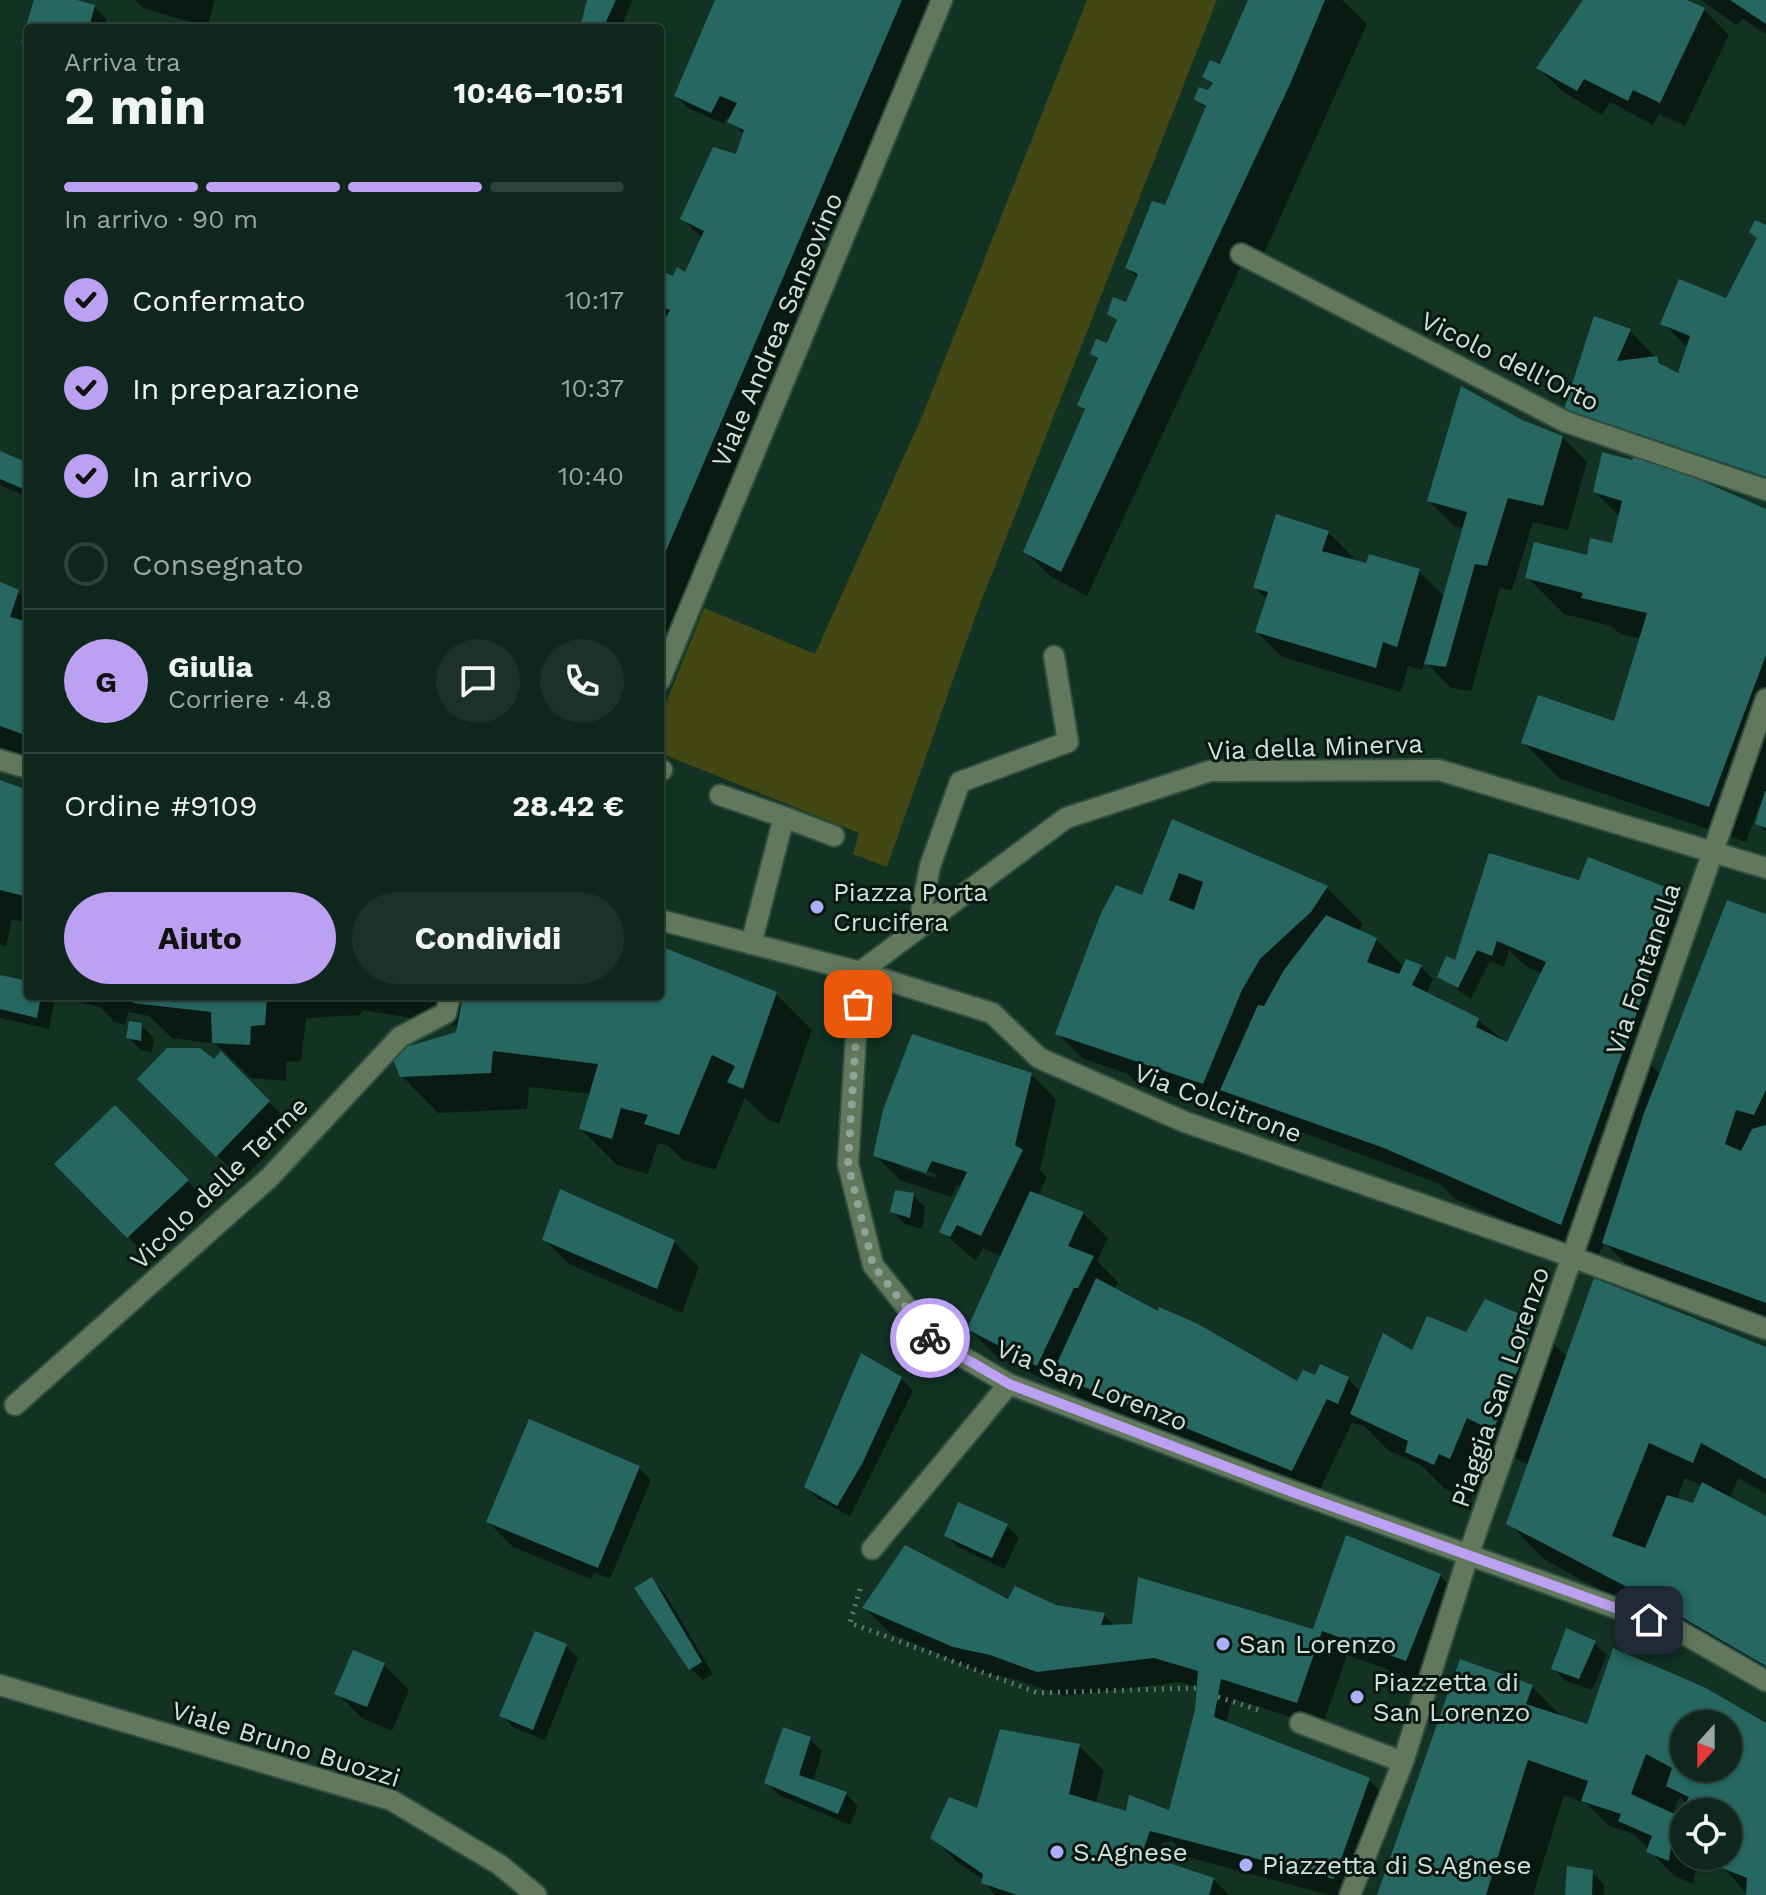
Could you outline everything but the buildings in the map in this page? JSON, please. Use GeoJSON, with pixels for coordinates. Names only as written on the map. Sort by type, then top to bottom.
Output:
{"type":"FeatureCollection","features":[{"type":"Feature","properties":{"kind":"street","name":"Viale Andrea Sansovino"},"geometry":{"type":"LineString","coordinates":[[664,670],[942,0]]}},
{"type":"Feature","properties":{"kind":"street","name":"Vicolo dell'Orto"},"geometry":{"type":"LineString","coordinates":[[1241,254],[1566,422],[1766,490]]}},
{"type":"Feature","properties":{"kind":"street"},"geometry":{"type":"LineString","coordinates":[[918,929],[930,866],[960,782],[1068,742],[1054,656]]}},
{"type":"Feature","properties":{"kind":"street","name":"Via Fontanella"},"geometry":{"type":"LineString","coordinates":[[1573,1258],[1709,853],[1766,699]]}},
{"type":"Feature","properties":{"kind":"street"},"geometry":{"type":"LineString","coordinates":[[0,760],[24,767]]}},
{"type":"Feature","properties":{"kind":"street","name":"Via della Minerva"},"geometry":{"type":"LineString","coordinates":[[860,972],[1066,818],[1210,771],[1439,770],[1766,868]]}},
{"type":"Feature","properties":{"kind":"street"},"geometry":{"type":"LineString","coordinates":[[720,795],[834,836]]}},
{"type":"Feature","properties":{"kind":"street"},"geometry":{"type":"LineString","coordinates":[[751,944],[784,817]]}},
{"type":"Feature","properties":{"kind":"street","name":"Via Colcitrone"},"geometry":{"type":"LineString","coordinates":[[664,921],[860,972],[992,1013],[1039,1058],[1185,1122],[1766,1329]]}},
{"type":"Feature","properties":{"kind":"street","name":"Via San Lorenzo"},"geometry":{"type":"LineString","coordinates":[[860,972],[848,1164],[873,1265],[932,1339],[1009,1384],[1468,1556],[1679,1631],[1766,1681]]}},
{"type":"Feature","properties":{"kind":"street","name":"Vicolo delle Terme"},"geometry":{"type":"LineString","coordinates":[[15,1405],[270,1177],[400,1037],[446,1013],[449,1000]]}},
{"type":"Feature","properties":{"kind":"street","name":"Piaggia San Lorenzo"},"geometry":{"type":"LineString","coordinates":[[1350,1895],[1403,1762],[1468,1556],[1573,1258]]}},
{"type":"Feature","properties":{"kind":"street"},"geometry":{"type":"LineString","coordinates":[[872,1549],[1009,1384]]}},
{"type":"Feature","properties":{"kind":"street","name":"Viale Bruno Buozzi"},"geometry":{"type":"LineString","coordinates":[[0,1685],[391,1800],[500,1865],[536,1895]]}},
{"type":"Feature","properties":{"kind":"street"},"geometry":{"type":"LineString","coordinates":[[1300,1723],[1403,1762]]}},
{"type":"Feature","properties":{"kind":"path"},"geometry":{"type":"LineString","coordinates":[[872,1549],[850,1623],[1038,1693],[1196,1688]]}},
{"type":"Feature","properties":{"kind":"green space"},"geometry":{"type":"Polygon","coordinates":[[[1087,0],[1217,0],[977,612],[887,867],[853,854],[859,833],[664,755],[664,708],[704,608],[815,654],[923,414],[1087,0]]]}},
{"type":"Feature","properties":{"kind":"way so far"},"geometry":{"type":"LineString","coordinates":[[858,1004],[848,1164],[873,1265],[930,1338]]}},
{"type":"Feature","properties":{"kind":"place","name":"Piazza Porta Crucifera"},"geometry":{"type":"Point","coordinates":[817,907]}},
{"type":"Feature","properties":{"kind":"place","name":"San Lorenzo"},"geometry":{"type":"Point","coordinates":[1223,1644]}},
{"type":"Feature","properties":{"kind":"place","name":"Piazzetta di San Lorenzo"},"geometry":{"type":"Point","coordinates":[1357,1697]}},
{"type":"Feature","properties":{"kind":"place","name":"S.Agnese"},"geometry":{"type":"Point","coordinates":[1057,1852]}},
{"type":"Feature","properties":{"kind":"place","name":"Piazzetta di S.Agnese"},"geometry":{"type":"Point","coordinates":[1246,1865]}},
{"type":"Feature","properties":{"kind":"route"},"geometry":{"type":"LineString","coordinates":[[930,1338],[1009,1384],[1298,1494],[1649,1620]]}}]}
